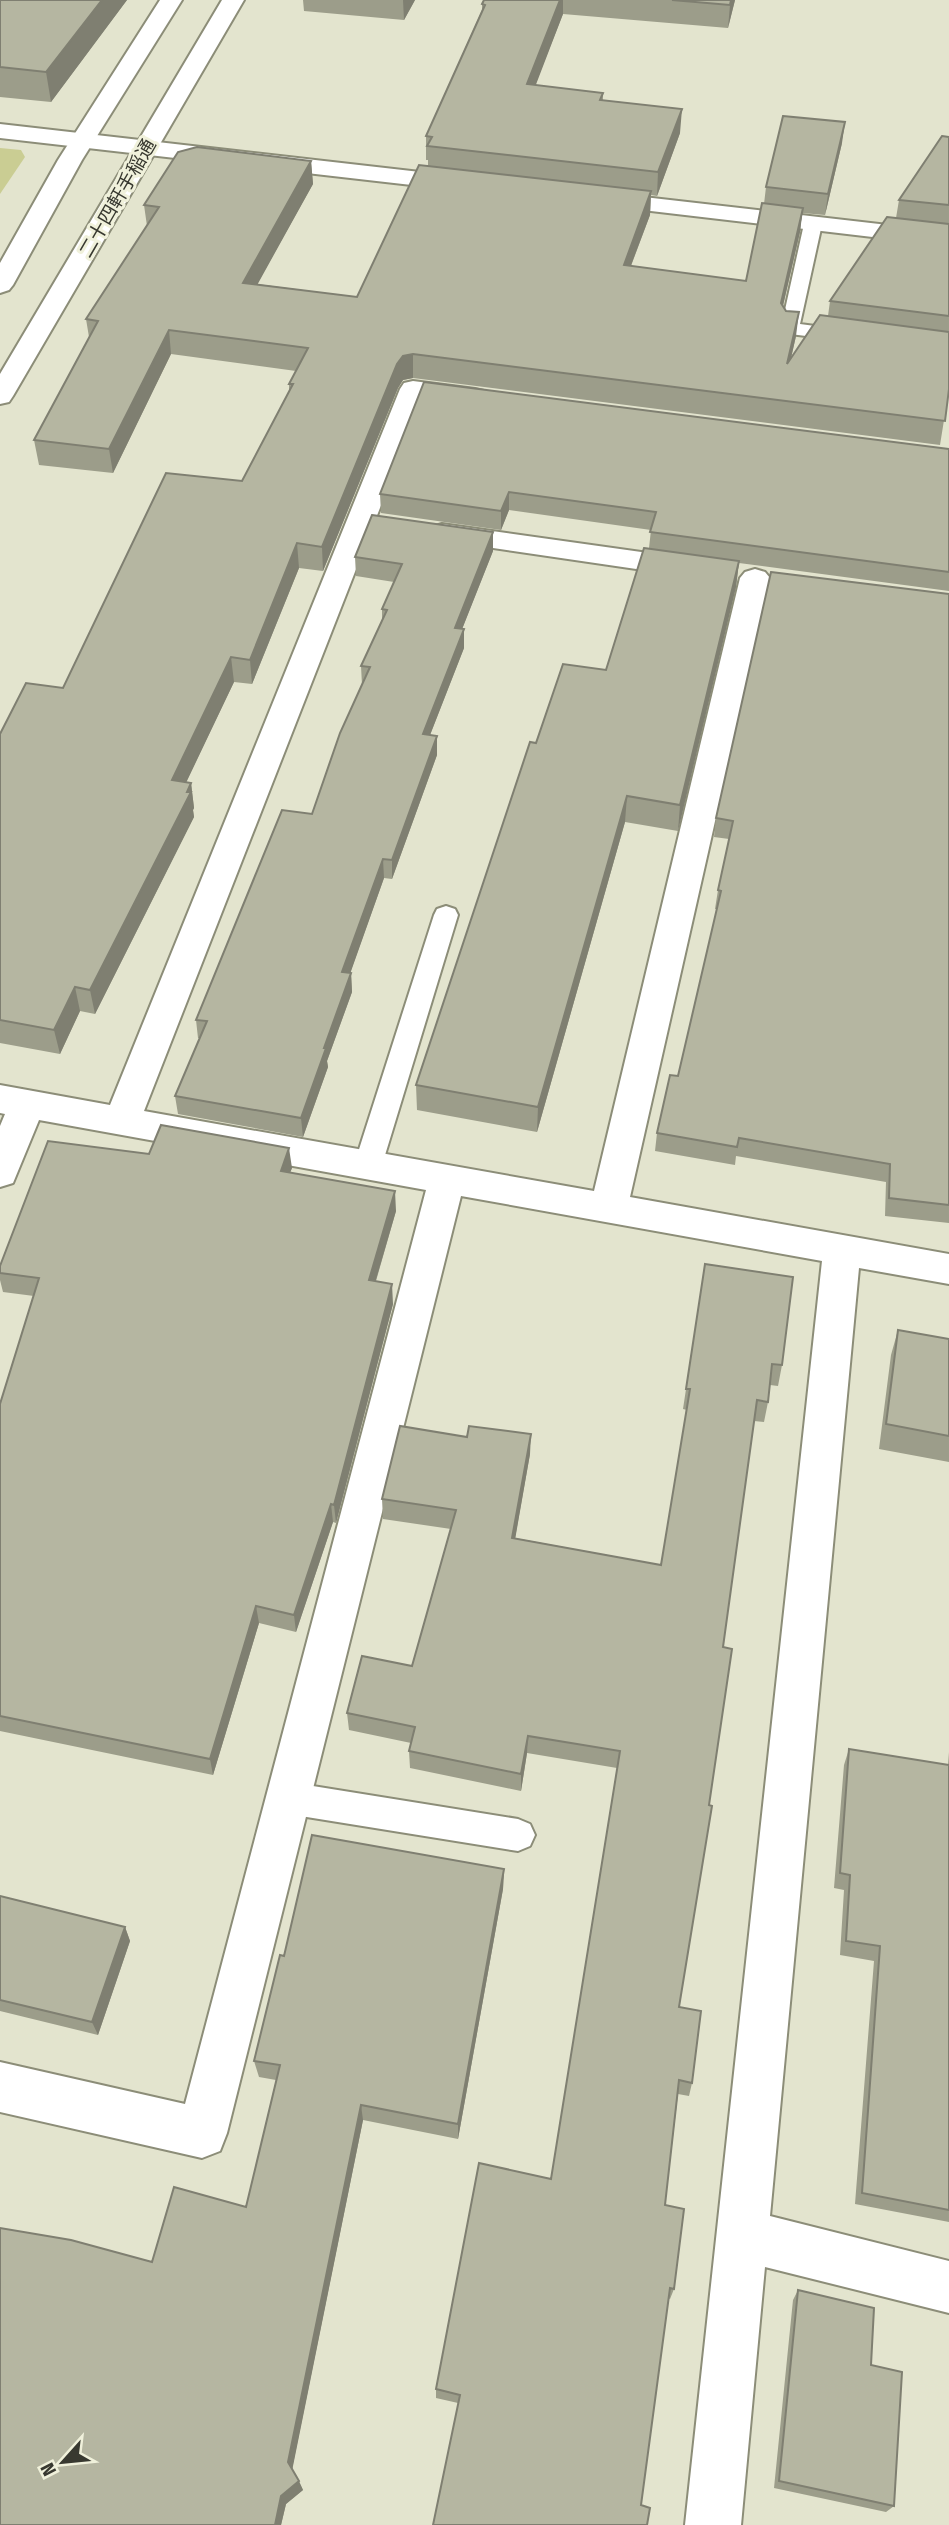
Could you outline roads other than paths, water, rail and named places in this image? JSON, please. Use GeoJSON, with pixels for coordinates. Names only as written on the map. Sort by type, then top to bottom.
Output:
{"type":"FeatureCollection","features":[{"type":"Feature","properties":{"kind":"street"},"geometry":{"type":"LineString","coordinates":[[0,285],[10,252],[171,0]]}},
{"type":"Feature","properties":{"kind":"street","name":"二十四軒手稲通"},"geometry":{"type":"LineString","coordinates":[[0,396],[233,0]]}},
{"type":"Feature","properties":{"kind":"street"},"geometry":{"type":"LineString","coordinates":[[0,131],[494,187]]}},
{"type":"Feature","properties":{"kind":"street"},"geometry":{"type":"LineString","coordinates":[[577,197],[949,239]]}},
{"type":"Feature","properties":{"kind":"street"},"geometry":{"type":"LineString","coordinates":[[122,1121],[388,525],[413,389],[509,401]]}},
{"type":"Feature","properties":{"kind":"street"},"geometry":{"type":"LineString","coordinates":[[388,525],[744,576],[609,1208]]}},
{"type":"Feature","properties":{"kind":"street"},"geometry":{"type":"LineString","coordinates":[[0,1173],[14,1101],[949,1269]]}},
{"type":"Feature","properties":{"kind":"street"},"geometry":{"type":"LineString","coordinates":[[0,2087],[202,2133],[447,1179]]}},
{"type":"Feature","properties":{"kind":"street"},"geometry":{"type":"LineString","coordinates":[[713,2525],[842,1250]]}},
{"type":"Feature","properties":{"kind":"street"},"geometry":{"type":"LineString","coordinates":[[742,2235],[949,2287]]}},
{"type":"Feature","properties":{"kind":"lane"},"geometry":{"type":"LineString","coordinates":[[813,223],[790,328],[870,338]]}},
{"type":"Feature","properties":{"kind":"lane"},"geometry":{"type":"LineString","coordinates":[[368,1164],[446,915]]}},
{"type":"Feature","properties":{"kind":"lane"},"geometry":{"type":"LineString","coordinates":[[288,1798],[518,1835]]}}]}
